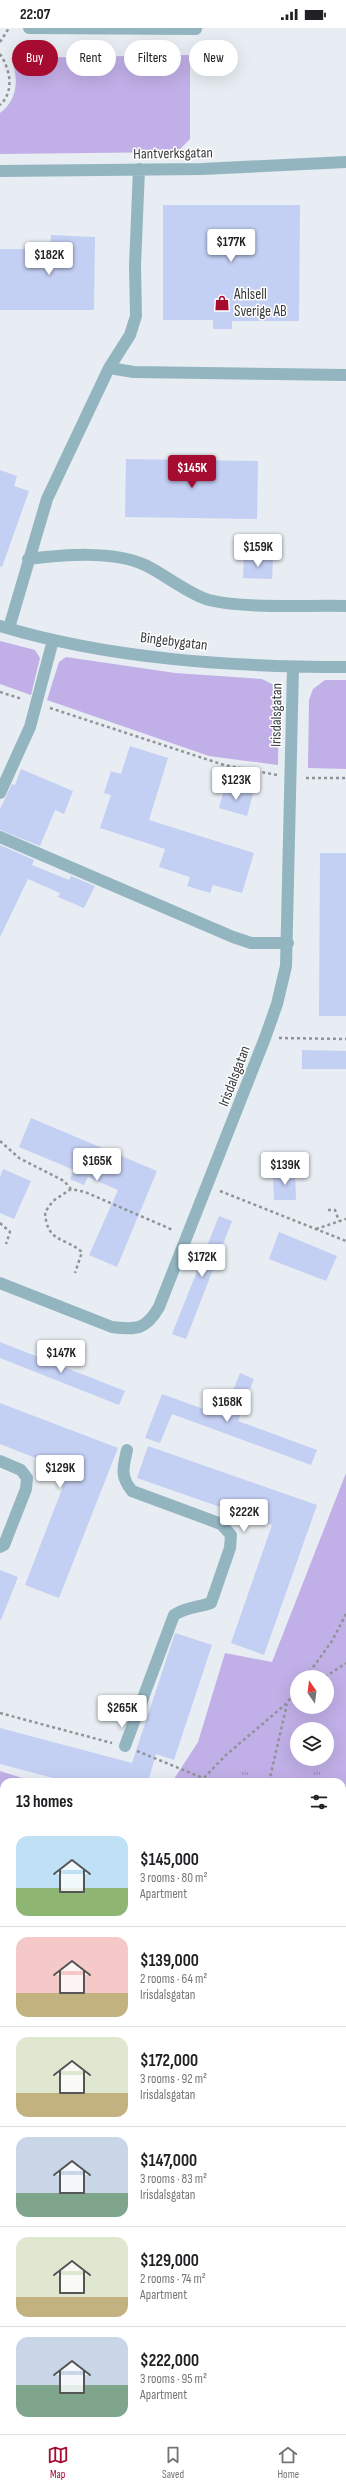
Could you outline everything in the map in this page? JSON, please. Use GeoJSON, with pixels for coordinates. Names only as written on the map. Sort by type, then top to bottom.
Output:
{"type":"FeatureCollection","features":[{"type":"Feature","properties":{"kind":"street"},"geometry":{"type":"LineString","coordinates":[[29,28],[196,29]]}},
{"type":"Feature","properties":{"kind":"street","name":"Hantverksgatan"},"geometry":{"type":"LineString","coordinates":[[0,171],[139,169],[346,162]]}},
{"type":"Feature","properties":{"kind":"street"},"geometry":{"type":"LineString","coordinates":[[4,627],[47,499],[109,368],[130,335],[136,316],[135,266],[139,169]]}},
{"type":"Feature","properties":{"kind":"street"},"geometry":{"type":"LineString","coordinates":[[109,368],[134,372],[346,375]]}},
{"type":"Feature","properties":{"kind":"street"},"geometry":{"type":"LineString","coordinates":[[28,559],[70,554],[108,556],[144,564],[208,600],[243,603],[346,606]]}},
{"type":"Feature","properties":{"kind":"street","name":"Bingebygatan"},"geometry":{"type":"LineString","coordinates":[[4,627],[53,640],[202,662],[293,667],[346,667]]}},
{"type":"Feature","properties":{"kind":"street"},"geometry":{"type":"LineString","coordinates":[[0,793],[30,727],[53,640]]}},
{"type":"Feature","properties":{"kind":"street","name":"Irisdalsgatan"},"geometry":{"type":"LineString","coordinates":[[0,1283],[112,1327],[129,1329],[144,1326],[153,1319],[159,1308],[265,1038],[277,1004],[286,966],[288,943],[293,667]]}},
{"type":"Feature","properties":{"kind":"street"},"geometry":{"type":"LineString","coordinates":[[0,838],[233,937],[250,942],[288,943]]}},
{"type":"Feature","properties":{"kind":"street"},"geometry":{"type":"LineString","coordinates":[[125,1746],[174,1615],[185,1608],[199,1607],[212,1603],[230,1548],[231,1535],[221,1524],[132,1491],[124,1480],[123,1466],[126,1450]]}},
{"type":"Feature","properties":{"kind":"street"},"geometry":{"type":"LineString","coordinates":[[0,1462],[21,1470],[27,1478],[26,1489],[4,1545],[0,1547]]}},
{"type":"Feature","properties":{"kind":"path"},"geometry":{"type":"LineString","coordinates":[[0,42],[9,28]]}},
{"type":"Feature","properties":{"kind":"path"},"geometry":{"type":"LineString","coordinates":[[0,54],[8,68],[10,79],[9,90],[0,105]]}},
{"type":"Feature","properties":{"kind":"path"},"geometry":{"type":"LineString","coordinates":[[0,692],[224,765],[290,778],[346,778]]}},
{"type":"Feature","properties":{"kind":"path"},"geometry":{"type":"LineString","coordinates":[[265,1038],[346,1039]]}},
{"type":"Feature","properties":{"kind":"path"},"geometry":{"type":"LineString","coordinates":[[0,1141],[19,1158],[64,1181],[70,1189],[85,1192],[188,1236]]}},
{"type":"Feature","properties":{"kind":"path"},"geometry":{"type":"LineString","coordinates":[[208,1186],[346,1241]]}},
{"type":"Feature","properties":{"kind":"path"},"geometry":{"type":"LineString","coordinates":[[70,1189],[53,1201],[45,1212],[48,1230],[52,1236],[82,1252],[75,1274]]}},
{"type":"Feature","properties":{"kind":"path"},"geometry":{"type":"LineString","coordinates":[[328,1210],[335,1210],[339,1221]]}},
{"type":"Feature","properties":{"kind":"path"},"geometry":{"type":"LineString","coordinates":[[316,1229],[346,1219]]}},
{"type":"Feature","properties":{"kind":"path"},"geometry":{"type":"LineString","coordinates":[[0,1224],[10,1232],[6,1244]]}},
{"type":"Feature","properties":{"kind":"path"},"geometry":{"type":"LineString","coordinates":[[311,1670],[332,1641],[346,1614]]}},
{"type":"Feature","properties":{"kind":"path"},"geometry":{"type":"LineString","coordinates":[[334,1671],[346,1662]]}},
{"type":"Feature","properties":{"kind":"path"},"geometry":{"type":"LineString","coordinates":[[0,1714],[70,1734],[125,1746],[203,1778],[238,1745],[290,1700]]}},
{"type":"Feature","properties":{"kind":"path"},"geometry":{"type":"LineString","coordinates":[[270,1778],[287,1703]]}},
{"type":"Feature","properties":{"kind":"green space"},"geometry":{"type":"Polygon","coordinates":[[[181,55],[189,55],[190,139],[177,152],[0,154],[0,113],[6,108],[14,95],[15,76],[58,76],[58,57],[66,57],[66,76],[116,76],[116,56],[124,56],[124,76],[181,76],[181,55]]]}},
{"type":"Feature","properties":{"kind":"green space"},"geometry":{"type":"Polygon","coordinates":[[[0,641],[35,650],[40,658],[31,695],[0,684],[0,641]]]}},
{"type":"Feature","properties":{"kind":"green space"},"geometry":{"type":"Polygon","coordinates":[[[66,657],[175,673],[262,679],[274,685],[279,696],[278,765],[209,756],[47,700],[59,662],[66,657]]]}},
{"type":"Feature","properties":{"kind":"green space"},"geometry":{"type":"Polygon","coordinates":[[[325,680],[346,680],[346,769],[308,768],[309,700],[313,689],[325,680]]]}},
{"type":"Feature","properties":{"kind":"green space"},"geometry":{"type":"Polygon","coordinates":[[[346,1473],[346,1778],[175,1778],[198,1742],[225,1653],[272,1662],[346,1473]]]}},
{"type":"Feature","properties":{"kind":"green space"},"geometry":{"type":"Polygon","coordinates":[[[312,1767],[336,1768],[336,1778],[311,1778],[312,1767]]]}},
{"type":"Feature","properties":{"kind":"green space"},"geometry":{"type":"Polygon","coordinates":[[[229,1769],[259,1774],[258,1778],[228,1778],[229,1769]]]}},
{"type":"Feature","properties":{"kind":"green space"},"geometry":{"type":"Polygon","coordinates":[[[0,1771],[22,1778],[0,1778],[0,1771]]]}},
{"type":"Feature","properties":{"kind":"building"},"geometry":{"type":"Polygon","coordinates":[[[163,205],[300,205],[299,321],[232,321],[232,329],[213,329],[213,320],[163,320],[163,205]]]}},
{"type":"Feature","properties":{"kind":"building"},"geometry":{"type":"Polygon","coordinates":[[[51,235],[95,237],[94,310],[0,310],[0,249],[50,249],[51,235]]]}},
{"type":"Feature","properties":{"kind":"building"},"geometry":{"type":"Polygon","coordinates":[[[126,459],[258,461],[257,519],[125,517],[126,459]]]}},
{"type":"Feature","properties":{"kind":"building"},"geometry":{"type":"Polygon","coordinates":[[[0,470],[17,476],[14,486],[29,491],[2,567],[0,566],[0,470]]]}},
{"type":"Feature","properties":{"kind":"building"},"geometry":{"type":"Polygon","coordinates":[[[244,557],[273,557],[272,579],[243,578],[244,557]]]}},
{"type":"Feature","properties":{"kind":"building"},"geometry":{"type":"Polygon","coordinates":[[[130,746],[168,758],[149,820],[254,853],[242,893],[213,885],[210,893],[187,886],[190,877],[159,867],[165,849],[100,828],[111,795],[104,793],[111,771],[121,774],[130,746]]]}},
{"type":"Feature","properties":{"kind":"building"},"geometry":{"type":"Polygon","coordinates":[[[21,769],[73,791],[64,814],[55,810],[40,846],[0,830],[0,809],[12,784],[15,785],[21,769]]]}},
{"type":"Feature","properties":{"kind":"building"},"geometry":{"type":"Polygon","coordinates":[[[225,786],[253,794],[247,816],[219,808],[225,786]]]}},
{"type":"Feature","properties":{"kind":"building"},"geometry":{"type":"Polygon","coordinates":[[[0,845],[34,860],[32,865],[69,880],[71,876],[95,886],[84,908],[58,897],[60,893],[28,879],[0,937],[0,845]]]}},
{"type":"Feature","properties":{"kind":"building"},"geometry":{"type":"Polygon","coordinates":[[[320,853],[346,853],[346,1016],[319,1016],[320,853]]]}},
{"type":"Feature","properties":{"kind":"building"},"geometry":{"type":"Polygon","coordinates":[[[302,1050],[346,1051],[346,1069],[302,1069],[302,1050]]]}},
{"type":"Feature","properties":{"kind":"building"},"geometry":{"type":"Polygon","coordinates":[[[31,1118],[157,1171],[117,1267],[89,1255],[118,1190],[88,1177],[84,1185],[70,1179],[74,1170],[19,1147],[31,1118]]]}},
{"type":"Feature","properties":{"kind":"building"},"geometry":{"type":"Polygon","coordinates":[[[3,1169],[31,1181],[14,1219],[0,1213],[0,1177],[3,1169]]]}},
{"type":"Feature","properties":{"kind":"building"},"geometry":{"type":"Polygon","coordinates":[[[295,1172],[296,1200],[274,1200],[273,1173],[295,1172]]]}},
{"type":"Feature","properties":{"kind":"building"},"geometry":{"type":"Polygon","coordinates":[[[219,1216],[232,1221],[186,1339],[172,1334],[219,1216]]]}},
{"type":"Feature","properties":{"kind":"building"},"geometry":{"type":"Polygon","coordinates":[[[279,1232],[337,1256],[326,1281],[269,1259],[279,1232]]]}},
{"type":"Feature","properties":{"kind":"building"},"geometry":{"type":"Polygon","coordinates":[[[0,1342],[125,1391],[119,1405],[0,1358],[0,1342]]]}},
{"type":"Feature","properties":{"kind":"building"},"geometry":{"type":"Polygon","coordinates":[[[240,1373],[254,1379],[238,1421],[317,1450],[311,1465],[172,1414],[160,1443],[145,1438],[162,1394],[223,1416],[240,1373]]]}},
{"type":"Feature","properties":{"kind":"building"},"geometry":{"type":"Polygon","coordinates":[[[0,1403],[118,1448],[59,1598],[25,1585],[69,1471],[0,1444],[0,1403]]]}},
{"type":"Feature","properties":{"kind":"building"},"geometry":{"type":"Polygon","coordinates":[[[148,1446],[317,1505],[264,1655],[231,1643],[272,1525],[137,1478],[148,1446]]]}},
{"type":"Feature","properties":{"kind":"building"},"geometry":{"type":"Polygon","coordinates":[[[0,1570],[18,1577],[1,1620],[0,1620],[0,1570]]]}},
{"type":"Feature","properties":{"kind":"building"},"geometry":{"type":"Polygon","coordinates":[[[175,1633],[212,1645],[174,1760],[156,1754],[149,1778],[53,1778],[0,1764],[0,1728],[132,1763],[175,1633]]]}},
{"type":"Feature","properties":{"kind":"place","name":"Ahlsell Sverige AB"},"geometry":{"type":"Point","coordinates":[222,303]}}]}
